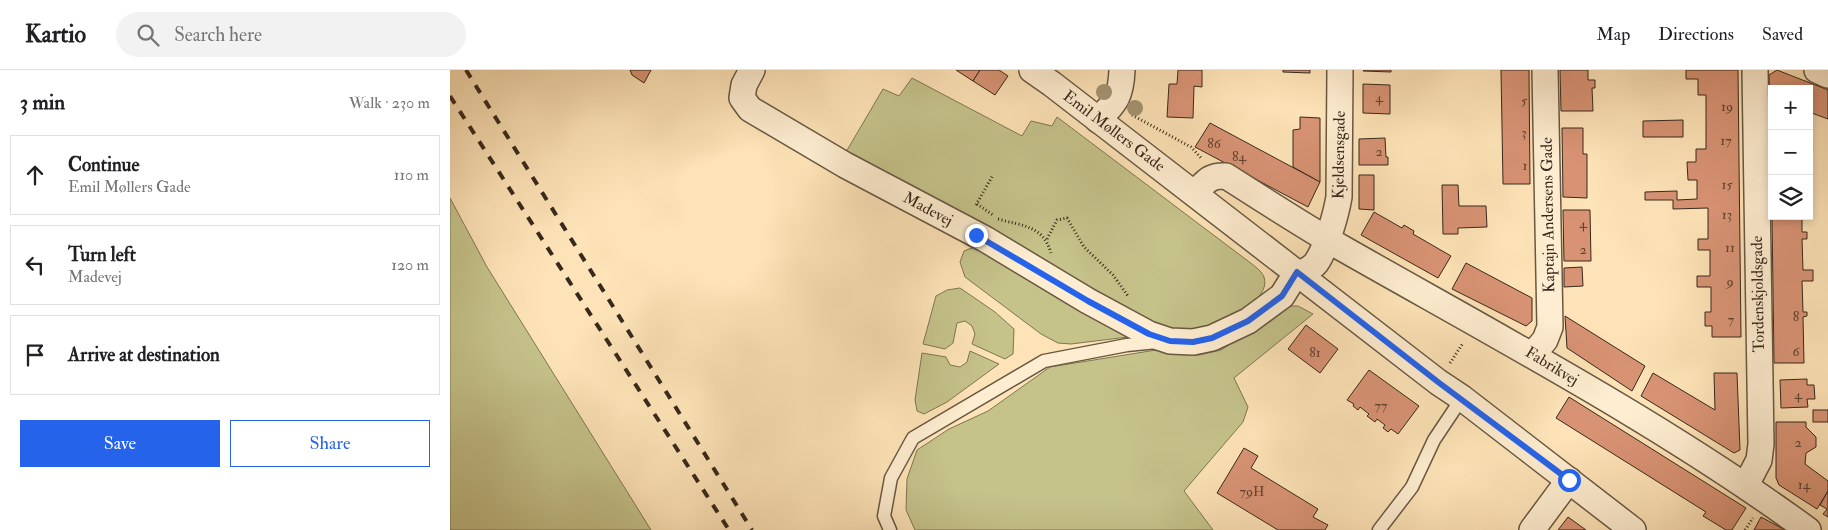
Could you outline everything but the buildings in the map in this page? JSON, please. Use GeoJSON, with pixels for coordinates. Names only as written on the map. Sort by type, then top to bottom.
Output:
{"type":"FeatureCollection","features":[{"type":"Feature","properties":{"kind":"street","name":"Madevej"},"geometry":{"type":"LineString","coordinates":[[752,70],[744,85],[742,98],[750,109],[845,165],[963,228],[1149,334],[1170,341],[1193,342],[1212,338],[1248,321],[1282,296],[1298,273]]}},
{"type":"Feature","properties":{"kind":"street","name":"Emil Møllers Gade"},"geometry":{"type":"LineString","coordinates":[[1032,70],[1107,111],[1195,193],[1438,382],[1462,398],[1633,530]]}},
{"type":"Feature","properties":{"kind":"street"},"geometry":{"type":"LineString","coordinates":[[1107,111],[1122,84],[1122,70]]}},
{"type":"Feature","properties":{"kind":"street","name":"Kjeldsensgade"},"geometry":{"type":"LineString","coordinates":[[1327,239],[1334,221],[1339,197],[1340,70]]}},
{"type":"Feature","properties":{"kind":"street","name":"Kaptajn Andersens Gade"},"geometry":{"type":"LineString","coordinates":[[1533,354],[1544,340],[1550,326],[1545,70]]}},
{"type":"Feature","properties":{"kind":"street","name":"Tordenskjoldsgade"},"geometry":{"type":"LineString","coordinates":[[1746,485],[1759,460],[1761,444],[1755,70]]}},
{"type":"Feature","properties":{"kind":"street"},"geometry":{"type":"LineString","coordinates":[[1817,70],[1828,76]]}},
{"type":"Feature","properties":{"kind":"street"},"geometry":{"type":"LineString","coordinates":[[1195,193],[1215,175],[1226,176],[1327,239],[1315,264],[1298,273]]}},
{"type":"Feature","properties":{"kind":"street","name":"Fabrikvej"},"geometry":{"type":"LineString","coordinates":[[1327,239],[1533,354],[1746,485],[1808,530]]}},
{"type":"Feature","properties":{"kind":"street"},"geometry":{"type":"LineString","coordinates":[[1532,530],[1569,480]]}},
{"type":"Feature","properties":{"kind":"lane"},"geometry":{"type":"LineString","coordinates":[[890,530],[884,516],[891,478],[913,438],[1044,361],[1126,345],[1170,341]]}},
{"type":"Feature","properties":{"kind":"lane"},"geometry":{"type":"LineString","coordinates":[[1379,530],[1412,487],[1434,440],[1462,398]]}},
{"type":"Feature","properties":{"kind":"path"},"geometry":{"type":"LineString","coordinates":[[1107,111],[1139,119],[1191,147],[1215,175]]}},
{"type":"Feature","properties":{"kind":"path"},"geometry":{"type":"LineString","coordinates":[[963,228],[993,175]]}},
{"type":"Feature","properties":{"kind":"path"},"geometry":{"type":"LineString","coordinates":[[1047,239],[1057,220],[1067,218],[1084,247],[1114,274],[1131,300],[1126,322]]}},
{"type":"Feature","properties":{"kind":"path"},"geometry":{"type":"LineString","coordinates":[[1438,382],[1476,322]]}},
{"type":"Feature","properties":{"kind":"shaded area"},"geometry":{"type":"Polygon","coordinates":[[[912,78],[1022,136],[1031,121],[1052,126],[1057,117],[1257,268],[1264,277],[1264,286],[1260,295],[1252,304],[1241,311],[1206,328],[1189,331],[1163,327],[846,152],[883,89],[899,96],[912,78]]]}},
{"type":"Feature","properties":{"kind":"shaded area"},"geometry":{"type":"Polygon","coordinates":[[[450,198],[487,267],[651,530],[450,530],[450,198]]]}},
{"type":"Feature","properties":{"kind":"shaded area"},"geometry":{"type":"Polygon","coordinates":[[[977,246],[1130,333],[1128,337],[1071,344],[1058,343],[1041,334],[965,277],[960,262],[964,251],[977,246]]]}},
{"type":"Feature","properties":{"kind":"shaded area"},"geometry":{"type":"Polygon","coordinates":[[[960,288],[995,312],[1014,329],[1013,354],[1005,359],[972,344],[975,334],[972,326],[965,321],[957,323],[953,343],[945,349],[923,344],[936,296],[947,290],[960,288]]]}},
{"type":"Feature","properties":{"kind":"shaded area"},"geometry":{"type":"Polygon","coordinates":[[[1289,306],[1298,306],[1313,314],[1234,378],[1248,407],[1243,422],[1184,491],[1213,530],[915,530],[906,510],[907,479],[917,450],[949,429],[988,411],[1050,367],[1156,350],[1177,354],[1199,355],[1221,350],[1289,306]]]}},
{"type":"Feature","properties":{"kind":"shaded area"},"geometry":{"type":"Polygon","coordinates":[[[970,351],[999,364],[947,402],[924,414],[917,411],[915,400],[922,353],[946,357],[950,365],[960,367],[967,362],[970,351]]]}},
{"type":"Feature","properties":{"kind":"railway"},"geometry":{"type":"LineString","coordinates":[[466,70],[752,530]]}},
{"type":"Feature","properties":{"kind":"railway"},"geometry":{"type":"LineString","coordinates":[[450,96],[729,530]]}},
{"type":"Feature","properties":{"kind":"route"},"geometry":{"type":"LineString","coordinates":[[976,235],[1088,301],[1149,334],[1170,341],[1193,342],[1212,338],[1248,321],[1282,296],[1297,272],[1438,382],[1462,398],[1569,480]]}}]}
